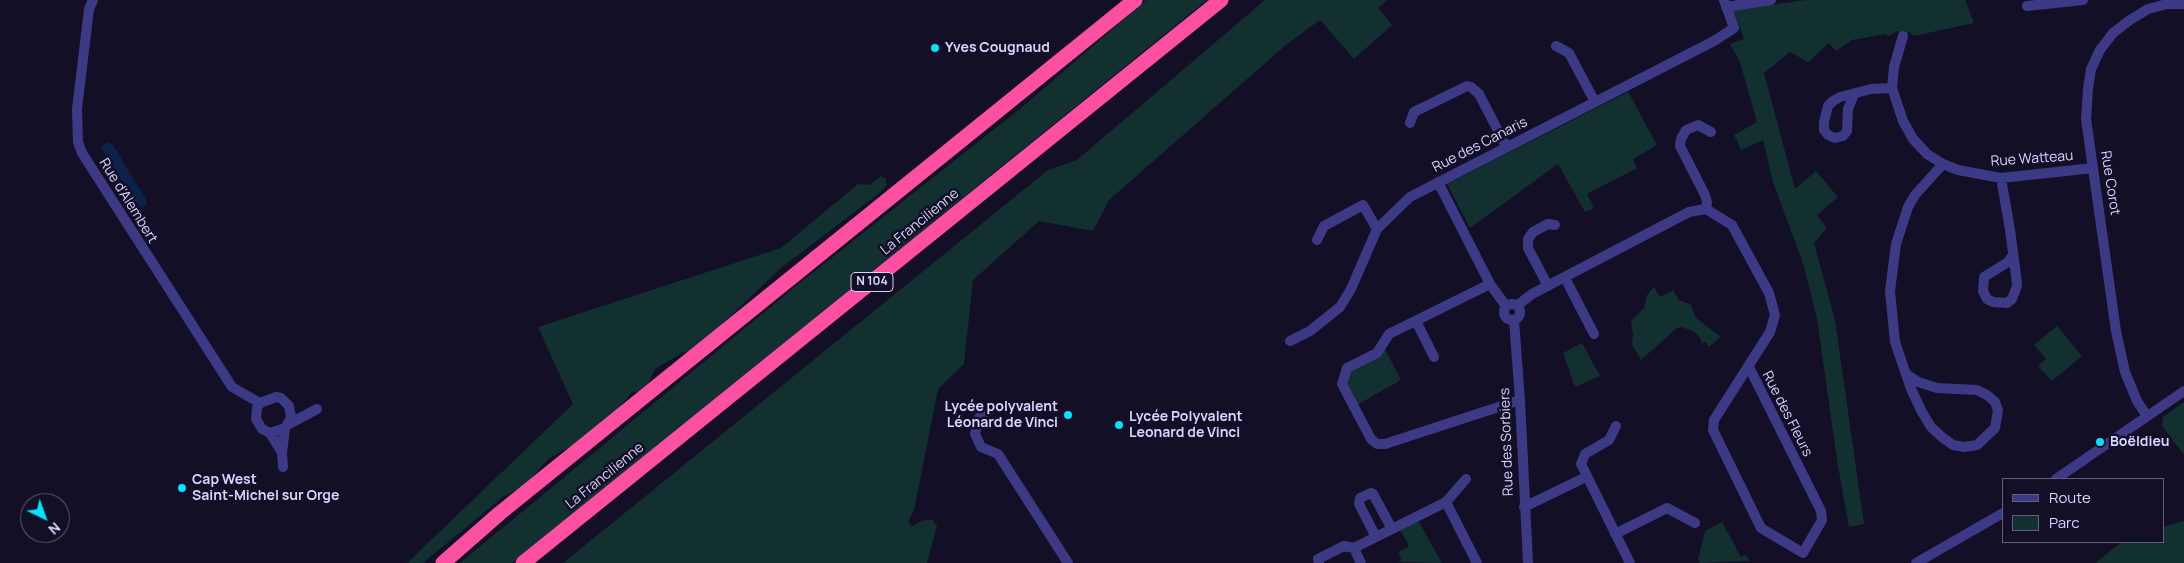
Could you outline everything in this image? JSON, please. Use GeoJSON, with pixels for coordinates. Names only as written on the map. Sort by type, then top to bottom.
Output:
{"type":"FeatureCollection","features":[{"type":"Feature","properties":{"kind":"highway"},"geometry":{"type":"LineString","coordinates":[[443,563],[500,513],[1135,0]]}},
{"type":"Feature","properties":{"kind":"highway","name":"La Francilienne"},"geometry":{"type":"LineString","coordinates":[[523,563],[1221,0]]}},
{"type":"Feature","properties":{"kind":"street","name":"Rue d'Alembert"},"geometry":{"type":"LineString","coordinates":[[93,0],[89,9],[77,108],[78,142],[82,153],[226,379],[262,429],[270,433],[282,453]]}},
{"type":"Feature","properties":{"kind":"street"},"geometry":{"type":"LineString","coordinates":[[1725,3],[1770,0]]}},
{"type":"Feature","properties":{"kind":"street"},"geometry":{"type":"LineString","coordinates":[[2027,6],[2083,0]]}},
{"type":"Feature","properties":{"kind":"street","name":"Rue des Canaris"},"geometry":{"type":"LineString","coordinates":[[1290,341],[1321,323],[1346,299],[1377,229],[1410,197],[1506,146],[1714,41],[1734,28],[1725,3]]}},
{"type":"Feature","properties":{"kind":"street","name":"Rue Corot"},"geometry":{"type":"LineString","coordinates":[[2147,416],[2137,401],[2125,372],[2116,331],[2086,119],[2088,89],[2091,69],[2100,50],[2113,33],[2148,9],[2167,4],[2184,4]]}},
{"type":"Feature","properties":{"kind":"street","name":"Rue Watteau"},"geometry":{"type":"LineString","coordinates":[[1903,36],[1894,67],[1892,88],[1896,105],[1913,139],[1928,154],[1943,164],[1977,175],[2001,178],[2093,168]]}},
{"type":"Feature","properties":{"kind":"street"},"geometry":{"type":"LineString","coordinates":[[1556,46],[1569,53],[1595,102]]}},
{"type":"Feature","properties":{"kind":"street"},"geometry":{"type":"LineString","coordinates":[[1410,122],[1414,112],[1467,86],[1472,87],[1479,94],[1506,146]]}},
{"type":"Feature","properties":{"kind":"street"},"geometry":{"type":"LineString","coordinates":[[1854,94],[1871,89],[1892,88]]}},
{"type":"Feature","properties":{"kind":"street"},"geometry":{"type":"LineString","coordinates":[[1506,306],[1510,303],[1518,305],[1548,286],[1690,212],[1706,209],[1705,195],[1680,146],[1680,139],[1686,130],[1698,125],[1711,132]]}},
{"type":"Feature","properties":{"kind":"street"},"geometry":{"type":"LineString","coordinates":[[1906,374],[1918,382],[1936,388],[1978,390],[1987,395],[1994,402],[1998,410],[1995,428],[1977,445],[1964,447],[1953,444],[1931,427],[1922,412],[1906,374],[1895,342],[1891,317],[1890,291],[1896,244],[1908,207],[1915,195],[1943,164]]}},
{"type":"Feature","properties":{"kind":"street"},"geometry":{"type":"LineString","coordinates":[[2001,178],[2013,255],[2017,286],[2015,293],[2007,303],[1993,302],[1987,299],[1983,291],[1984,277],[2008,262],[2013,255]]}},
{"type":"Feature","properties":{"kind":"street","name":"Rue des Sorbiers"},"geometry":{"type":"LineString","coordinates":[[1438,182],[1490,284],[1506,306],[1505,316],[1514,320]]}},
{"type":"Feature","properties":{"kind":"street"},"geometry":{"type":"LineString","coordinates":[[1317,240],[1324,226],[1363,205],[1377,229]]}},
{"type":"Feature","properties":{"kind":"street","name":"Rue des Fleurs"},"geometry":{"type":"LineString","coordinates":[[1706,209],[1725,220],[1737,232],[1772,300],[1773,323],[1749,367],[1821,511],[1822,520],[1803,553]]}},
{"type":"Feature","properties":{"kind":"street"},"geometry":{"type":"LineString","coordinates":[[1548,286],[1528,248],[1528,239],[1533,232],[1548,224],[1555,225]]}},
{"type":"Feature","properties":{"kind":"street"},"geometry":{"type":"LineString","coordinates":[[1565,278],[1594,334]]}},
{"type":"Feature","properties":{"kind":"street"},"geometry":{"type":"LineString","coordinates":[[1490,284],[1390,334],[1377,353],[1347,368],[1342,384],[1371,439],[1377,444],[1385,444],[1520,400]]}},
{"type":"Feature","properties":{"kind":"street","name":"Rue des Sorbiers"},"geometry":{"type":"LineString","coordinates":[[1514,320],[1519,317],[1521,312],[1518,305]]}},
{"type":"Feature","properties":{"kind":"street","name":"Rue des Sorbiers"},"geometry":{"type":"LineString","coordinates":[[1514,320],[1528,563]]}},
{"type":"Feature","properties":{"kind":"street"},"geometry":{"type":"LineString","coordinates":[[1416,321],[1434,357]]}},
{"type":"Feature","properties":{"kind":"street"},"geometry":{"type":"LineString","coordinates":[[1749,367],[1714,420],[1713,430],[1761,528],[1803,553],[1808,563]]}},
{"type":"Feature","properties":{"kind":"street"},"geometry":{"type":"LineString","coordinates":[[2057,478],[2184,391]]}},
{"type":"Feature","properties":{"kind":"street","name":"Rue d'Alembert"},"geometry":{"type":"LineString","coordinates":[[237,392],[260,403]]}},
{"type":"Feature","properties":{"kind":"street"},"geometry":{"type":"LineString","coordinates":[[256,419],[257,408],[260,403],[276,397],[286,402],[289,406],[317,408],[287,426],[270,433]]}},
{"type":"Feature","properties":{"kind":"street","name":"Rue d'Alembert"},"geometry":{"type":"LineString","coordinates":[[283,467],[282,453],[287,426],[291,418],[289,406]]}},
{"type":"Feature","properties":{"kind":"street"},"geometry":{"type":"LineString","coordinates":[[993,407],[979,418],[976,434],[981,447],[998,454],[1068,563]]}},
{"type":"Feature","properties":{"kind":"street"},"geometry":{"type":"LineString","coordinates":[[1616,426],[1608,440],[1590,450],[1582,459],[1586,477],[1630,563]]}},
{"type":"Feature","properties":{"kind":"street"},"geometry":{"type":"LineString","coordinates":[[1524,507],[1586,477]]}},
{"type":"Feature","properties":{"kind":"street"},"geometry":{"type":"LineString","coordinates":[[1319,563],[1318,559],[1344,546],[1354,548],[1446,502],[1466,479]]}},
{"type":"Feature","properties":{"kind":"street"},"geometry":{"type":"LineString","coordinates":[[1376,537],[1359,501],[1370,493],[1376,498],[1392,529]]}},
{"type":"Feature","properties":{"kind":"street"},"geometry":{"type":"LineString","coordinates":[[1446,502],[1477,563]]}},
{"type":"Feature","properties":{"kind":"street"},"geometry":{"type":"LineString","coordinates":[[1615,534],[1667,508],[1695,523]]}},
{"type":"Feature","properties":{"kind":"street"},"geometry":{"type":"LineString","coordinates":[[1916,563],[2002,514]]}},
{"type":"Feature","properties":{"kind":"street"},"geometry":{"type":"LineString","coordinates":[[1354,548],[1361,563]]}},
{"type":"Feature","properties":{"kind":"green space"},"geometry":{"type":"Polygon","coordinates":[[[1146,0],[1207,0],[512,563],[460,563],[796,286],[1027,103],[1146,0]]]}},
{"type":"Feature","properties":{"kind":"green space"},"geometry":{"type":"Polygon","coordinates":[[[1265,0],[1387,0],[1378,8],[1392,25],[1354,59],[1320,20],[1287,44],[1109,200],[1093,231],[1039,221],[973,280],[964,364],[938,389],[914,510],[908,522],[912,526],[924,520],[933,520],[937,526],[927,563],[563,563],[1048,170],[1077,160],[1265,0]]]}},
{"type":"Feature","properties":{"kind":"green space"},"geometry":{"type":"Polygon","coordinates":[[[1806,0],[1965,0],[1974,23],[1914,36],[1909,32],[1903,36],[1898,31],[1888,36],[1885,34],[1852,40],[1836,51],[1829,43],[1808,62],[1790,52],[1764,73],[1795,189],[1816,171],[1838,197],[1817,215],[1827,228],[1814,243],[1835,320],[1864,524],[1849,527],[1837,460],[1817,319],[1804,266],[1773,182],[1763,140],[1741,150],[1734,135],[1757,122],[1740,62],[1730,44],[1744,39],[1733,10],[1806,0]]]}},
{"type":"Feature","properties":{"kind":"green space"},"geometry":{"type":"Polygon","coordinates":[[[1628,92],[1657,145],[1633,159],[1637,168],[1587,194],[1594,208],[1585,212],[1558,164],[1470,228],[1447,184],[1628,92]]]}},
{"type":"Feature","properties":{"kind":"green space"},"geometry":{"type":"Polygon","coordinates":[[[881,176],[886,179],[886,186],[877,195],[781,268],[713,333],[692,350],[682,353],[655,369],[645,391],[632,392],[617,410],[577,443],[548,459],[524,487],[504,496],[423,563],[407,563],[573,404],[538,327],[781,248],[858,184],[869,185],[881,176]]]}},
{"type":"Feature","properties":{"kind":"green space"},"geometry":{"type":"Polygon","coordinates":[[[1654,287],[1660,297],[1673,290],[1679,300],[1691,305],[1696,318],[1721,337],[1709,347],[1706,342],[1702,343],[1699,336],[1693,331],[1681,327],[1677,328],[1641,360],[1632,344],[1631,321],[1644,308],[1647,295],[1654,287]]]}},
{"type":"Feature","properties":{"kind":"green space"},"geometry":{"type":"Polygon","coordinates":[[[2057,326],[2082,356],[2052,381],[2038,366],[2046,359],[2034,345],[2057,326]]]}},
{"type":"Feature","properties":{"kind":"green space"},"geometry":{"type":"Polygon","coordinates":[[[1582,343],[1600,376],[1575,387],[1563,353],[1582,343]]]}},
{"type":"Feature","properties":{"kind":"green space"},"geometry":{"type":"Polygon","coordinates":[[[1385,349],[1401,380],[1357,405],[1346,384],[1350,372],[1385,349]]]}},
{"type":"Feature","properties":{"kind":"green space"},"geometry":{"type":"Polygon","coordinates":[[[2184,402],[2184,455],[2162,426],[2163,417],[2184,402]]]}},
{"type":"Feature","properties":{"kind":"green space"},"geometry":{"type":"Polygon","coordinates":[[[1416,517],[1442,563],[1397,562],[1402,560],[1398,552],[1409,546],[1398,526],[1416,517]]]}},
{"type":"Feature","properties":{"kind":"green space"},"geometry":{"type":"Polygon","coordinates":[[[2184,521],[2184,563],[2095,563],[2121,543],[2164,543],[2164,527],[2184,521]]]}},
{"type":"Feature","properties":{"kind":"green space"},"geometry":{"type":"Polygon","coordinates":[[[1722,522],[1741,557],[1746,555],[1750,561],[1700,563],[1698,559],[1705,531],[1722,522]]]}},
{"type":"Feature","properties":{"kind":"water"},"geometry":{"type":"Polygon","coordinates":[[[107,142],[113,145],[146,199],[147,204],[142,208],[137,206],[101,147],[107,142]]]}},
{"type":"Feature","properties":{"kind":"place","name":"Yves Cougnaud"},"geometry":{"type":"Point","coordinates":[935,48]}},
{"type":"Feature","properties":{"kind":"place","name":"Lycée polyvalent Léonard de Vinci"},"geometry":{"type":"Point","coordinates":[1068,415]}},
{"type":"Feature","properties":{"kind":"place","name":"Lycée Polyvalent Leonard de Vinci"},"geometry":{"type":"Point","coordinates":[1119,425]}},
{"type":"Feature","properties":{"kind":"place","name":"Boëldieu"},"geometry":{"type":"Point","coordinates":[2100,442]}},
{"type":"Feature","properties":{"kind":"place","name":"Cap West Saint-Michel sur Orge"},"geometry":{"type":"Point","coordinates":[182,488]}}]}
